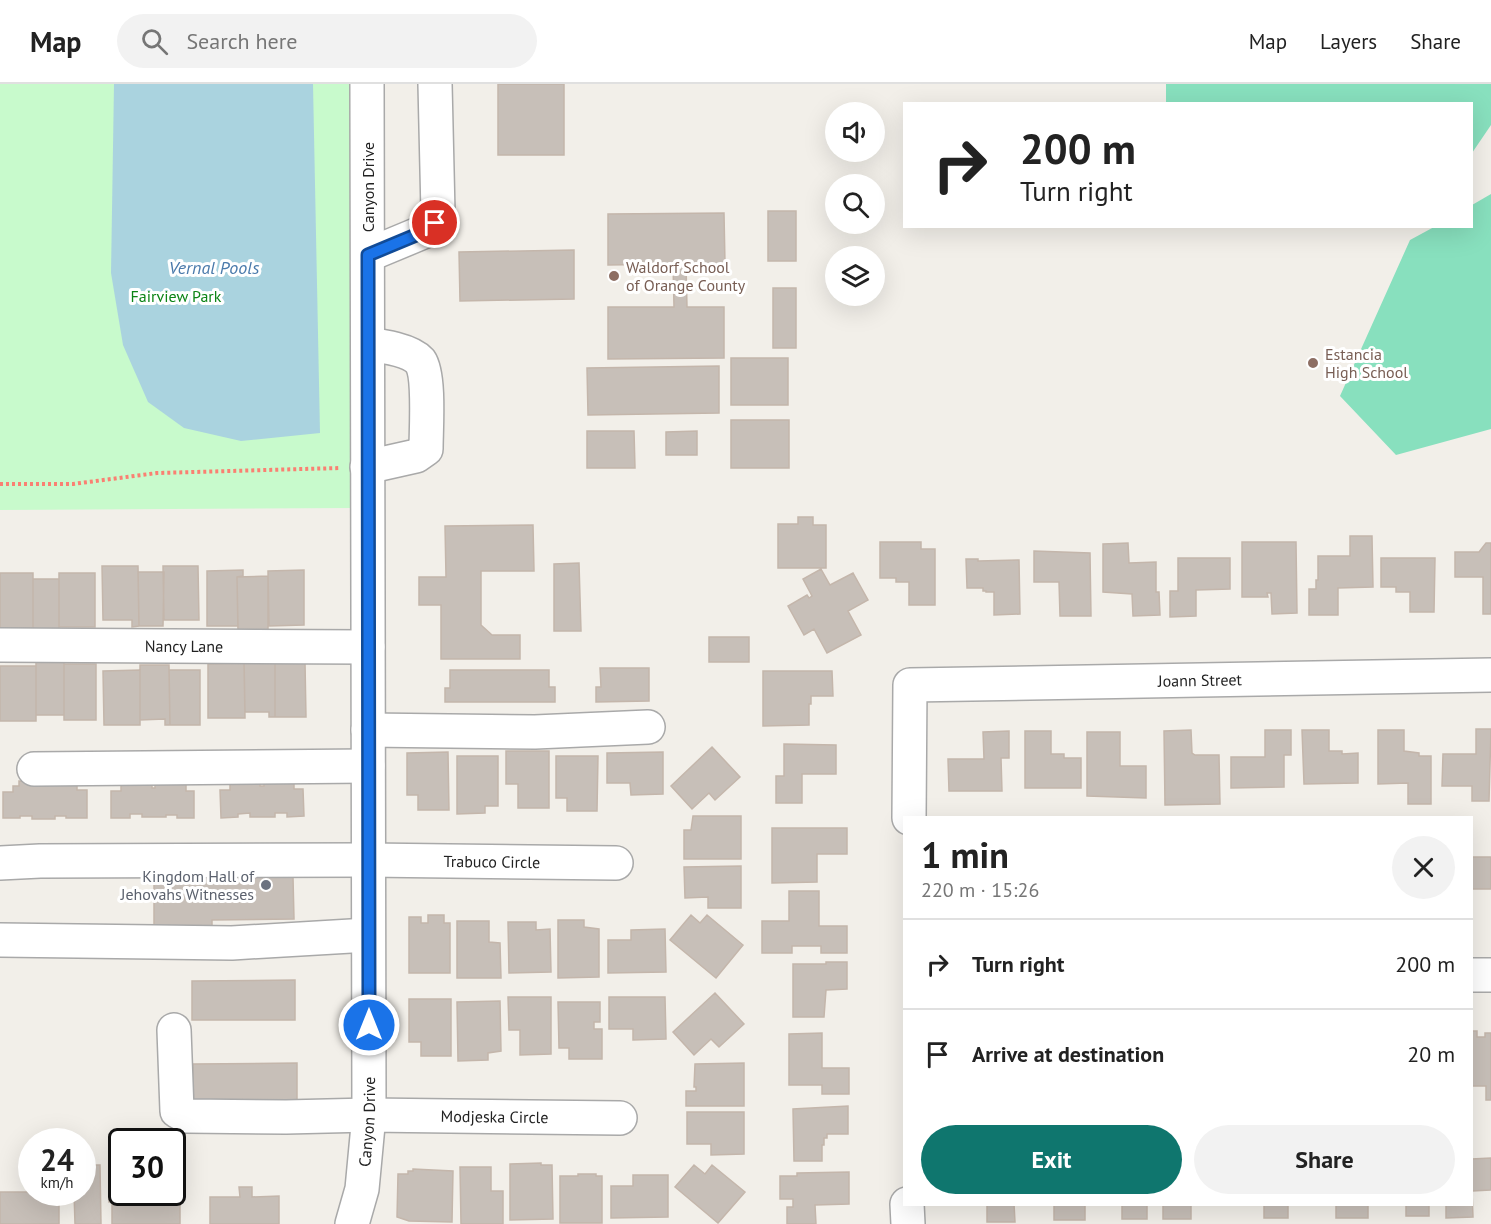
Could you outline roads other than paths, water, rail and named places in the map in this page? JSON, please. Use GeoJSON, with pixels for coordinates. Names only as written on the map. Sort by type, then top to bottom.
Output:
{"type":"FeatureCollection","features":[{"type":"Feature","properties":{"kind":"street","name":"Canyon Drive"},"geometry":{"type":"LineString","coordinates":[[352,1224],[362,1189],[369,1115],[367,84]]}},
{"type":"Feature","properties":{"kind":"street"},"geometry":{"type":"LineString","coordinates":[[368,255],[428,230],[435,223],[438,213],[435,84]]}},
{"type":"Feature","properties":{"kind":"street"},"geometry":{"type":"LineString","coordinates":[[367,467],[416,456],[426,448],[426,374],[419,360],[391,347],[368,344]]}},
{"type":"Feature","properties":{"kind":"street","name":"Nancy Lane"},"geometry":{"type":"LineString","coordinates":[[0,645],[368,647]]}},
{"type":"Feature","properties":{"kind":"street","name":"Joann Street"},"geometry":{"type":"LineString","coordinates":[[909,816],[910,685],[1491,675]]}},
{"type":"Feature","properties":{"kind":"street"},"geometry":{"type":"LineString","coordinates":[[368,730],[535,732],[648,727]]}},
{"type":"Feature","properties":{"kind":"street"},"geometry":{"type":"LineString","coordinates":[[33,768],[368,765]]}},
{"type":"Feature","properties":{"kind":"street","name":"Trabuco Circle"},"geometry":{"type":"LineString","coordinates":[[0,864],[40,861],[368,860],[616,863]]}},
{"type":"Feature","properties":{"kind":"street"},"geometry":{"type":"LineString","coordinates":[[0,940],[232,943],[368,935]]}},
{"type":"Feature","properties":{"kind":"street"},"geometry":{"type":"LineString","coordinates":[[1473,975],[1491,975]]}},
{"type":"Feature","properties":{"kind":"street","name":"Modjeska Circle"},"geometry":{"type":"LineString","coordinates":[[174,1030],[177,1111],[186,1116],[369,1115],[620,1118]]}},
{"type":"Feature","properties":{"kind":"street"},"geometry":{"type":"LineString","coordinates":[[908,1206],[908,1224]]}},
{"type":"Feature","properties":{"kind":"water","name":"Vernal Pools"},"geometry":{"type":"Polygon","coordinates":[[[114,84],[313,84],[320,433],[241,441],[184,428],[148,402],[123,345],[111,273],[114,84]]]}},
{"type":"Feature","properties":{"kind":"place","name":"Waldorf School of Orange County"},"geometry":{"type":"Point","coordinates":[614,276]}},
{"type":"Feature","properties":{"kind":"place","name":"Estancia High School"},"geometry":{"type":"Point","coordinates":[1313,363]}},
{"type":"Feature","properties":{"kind":"place","name":"Kingdom Hall of Jehovahs Witnesses"},"geometry":{"type":"Point","coordinates":[266,885]}},
{"type":"Feature","properties":{"kind":"park label","name":"Fairview Park"},"geometry":{"type":"Point","coordinates":[176,296]}}]}
